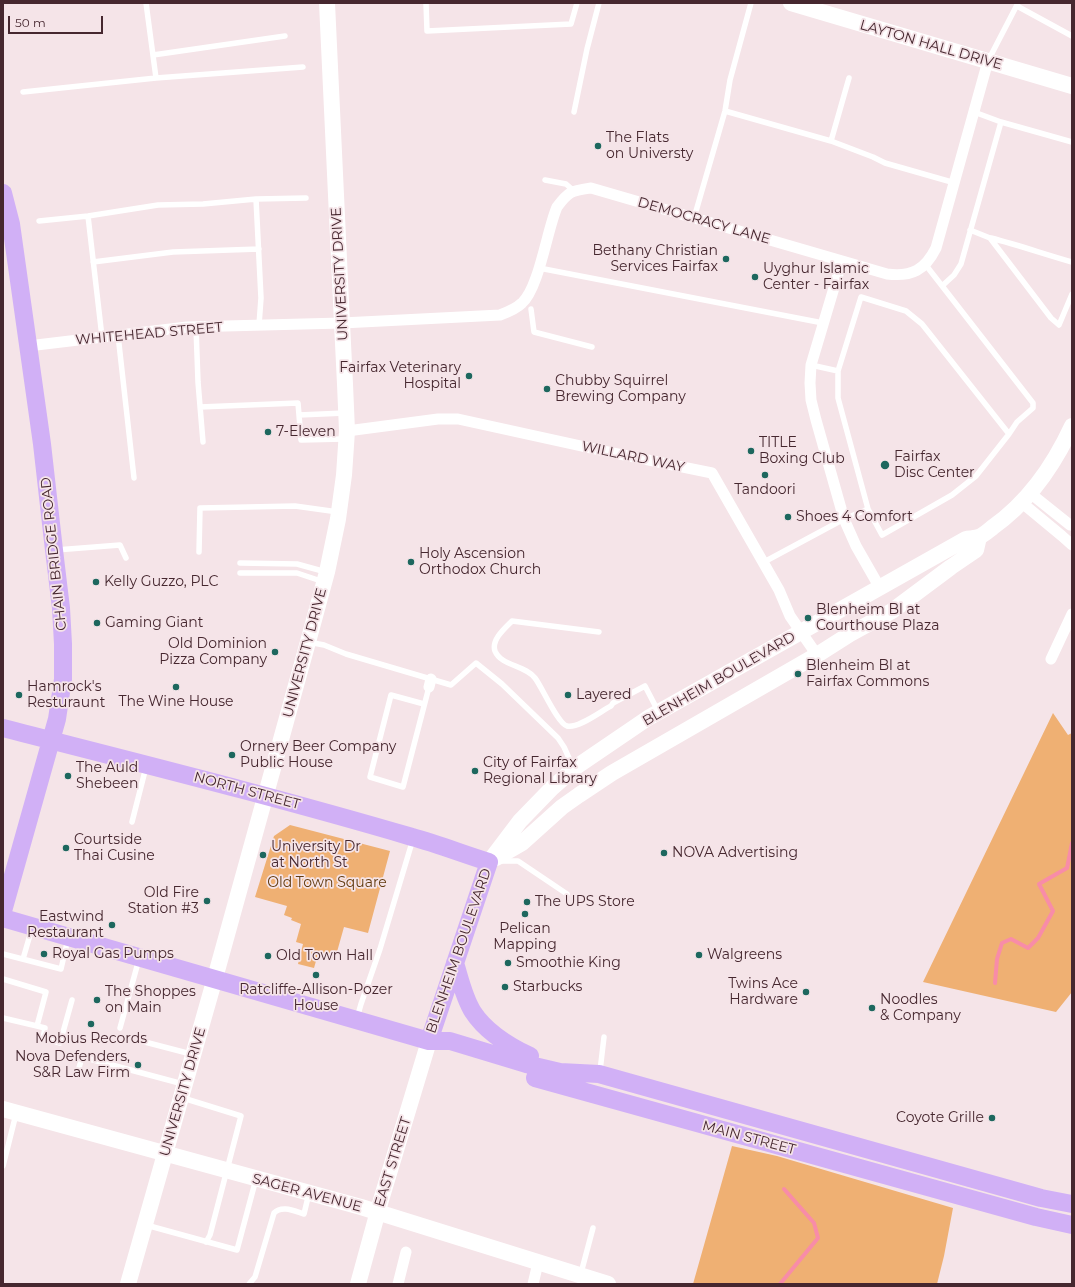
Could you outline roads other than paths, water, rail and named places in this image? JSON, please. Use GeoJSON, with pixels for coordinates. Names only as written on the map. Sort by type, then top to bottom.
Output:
{"type":"FeatureCollection","features":[{"type":"Feature","properties":{"kind":"main road","name":"CHAIN BRIDGE ROAD"},"geometry":{"type":"LineString","coordinates":[[3,193],[11,224],[42,444],[63,644],[63,678],[57,719],[50,739],[3,911]]}},
{"type":"Feature","properties":{"kind":"main road","name":"NORTH STREET"},"geometry":{"type":"LineString","coordinates":[[3,728],[50,739],[368,824],[489,862]]}},
{"type":"Feature","properties":{"kind":"main road","name":"BLENHEIM BOULEVARD"},"geometry":{"type":"LineString","coordinates":[[429,1041],[489,862]]}},
{"type":"Feature","properties":{"kind":"main road","name":"MAIN STREET"},"geometry":{"type":"LineString","coordinates":[[3,918],[216,978],[429,1041],[450,1041],[526,1064],[560,1072],[599,1074],[1041,1198],[1072,1204]]}},
{"type":"Feature","properties":{"kind":"main road"},"geometry":{"type":"LineString","coordinates":[[455,963],[473,1012],[491,1032],[510,1047],[533,1057],[599,1074]]}},
{"type":"Feature","properties":{"kind":"main road","name":"MAIN STREET"},"geometry":{"type":"LineString","coordinates":[[429,1041],[446,1052],[485,1064],[1036,1217],[1072,1225]]}},
{"type":"Feature","properties":{"kind":"street","name":"UNIVERSITY DRIVE"},"geometry":{"type":"LineString","coordinates":[[128,1284],[216,978],[308,642],[325,577],[339,512],[344,475],[346,413],[327,3]]}},
{"type":"Feature","properties":{"kind":"street"},"geometry":{"type":"LineString","coordinates":[[329,36],[335,3]]}},
{"type":"Feature","properties":{"kind":"street","name":"LAYTON HALL DRIVE"},"geometry":{"type":"LineString","coordinates":[[791,3],[1072,86]]}},
{"type":"Feature","properties":{"kind":"street","name":"DEMOCRACY LANE"},"geometry":{"type":"LineString","coordinates":[[574,190],[591,188],[887,274],[898,276],[916,272],[931,258],[936,248],[988,61]]}},
{"type":"Feature","properties":{"kind":"street"},"geometry":{"type":"LineString","coordinates":[[342,323],[500,315],[511,311],[523,303],[528,296],[539,268],[557,207],[564,198],[574,190]]}},
{"type":"Feature","properties":{"kind":"street"},"geometry":{"type":"LineString","coordinates":[[842,261],[811,364],[810,383],[816,420],[844,519],[856,546],[880,588]]}},
{"type":"Feature","properties":{"kind":"street","name":"WHITEHEAD STREET"},"geometry":{"type":"LineString","coordinates":[[28,346],[196,327],[342,323]]}},
{"type":"Feature","properties":{"kind":"street","name":"WILLARD WAY"},"geometry":{"type":"LineString","coordinates":[[346,435],[438,419],[458,419],[712,473],[764,562],[779,590],[790,616],[817,655]]}},
{"type":"Feature","properties":{"kind":"street","name":"BLENHEIM BOULEVARD"},"geometry":{"type":"LineString","coordinates":[[489,862],[520,821],[552,788],[574,769],[659,713],[779,643],[802,632],[966,539],[979,537],[1003,520],[1025,498],[1046,472],[1065,441],[1072,426]]}},
{"type":"Feature","properties":{"kind":"street"},"geometry":{"type":"LineString","coordinates":[[1025,498],[1071,525],[1062,536]]}},
{"type":"Feature","properties":{"kind":"street"},"geometry":{"type":"LineString","coordinates":[[1025,498],[1072,545]]}},
{"type":"Feature","properties":{"kind":"street","name":"BLENHEIM BOULEVARD"},"geometry":{"type":"LineString","coordinates":[[489,862],[522,843],[562,807],[612,773],[892,610],[976,550],[979,537]]}},
{"type":"Feature","properties":{"kind":"street"},"geometry":{"type":"LineString","coordinates":[[1051,659],[1072,614]]}},
{"type":"Feature","properties":{"kind":"street","name":"EAST STREET"},"geometry":{"type":"LineString","coordinates":[[358,1284],[429,1041]]}},
{"type":"Feature","properties":{"kind":"street","name":"SAGER AVENUE"},"geometry":{"type":"LineString","coordinates":[[10,1111],[378,1212],[608,1284]]}},
{"type":"Feature","properties":{"kind":"street"},"geometry":{"type":"LineString","coordinates":[[398,1284],[406,1252]]}},
{"type":"Feature","properties":{"kind":"street"},"geometry":{"type":"LineString","coordinates":[[533,1284],[538,1263]]}},
{"type":"Feature","properties":{"kind":"lane"},"geometry":{"type":"LineString","coordinates":[[146,3],[156,78]]}},
{"type":"Feature","properties":{"kind":"lane"},"geometry":{"type":"LineString","coordinates":[[426,3],[427,31],[571,24],[577,3]]}},
{"type":"Feature","properties":{"kind":"lane"},"geometry":{"type":"LineString","coordinates":[[574,112],[599,3]]}},
{"type":"Feature","properties":{"kind":"lane"},"geometry":{"type":"LineString","coordinates":[[694,218],[725,111],[730,80],[751,3]]}},
{"type":"Feature","properties":{"kind":"lane"},"geometry":{"type":"LineString","coordinates":[[988,61],[1018,5],[1072,36]]}},
{"type":"Feature","properties":{"kind":"lane"},"geometry":{"type":"LineString","coordinates":[[153,55],[285,36]]}},
{"type":"Feature","properties":{"kind":"lane"},"geometry":{"type":"LineString","coordinates":[[23,92],[156,78],[303,67]]}},
{"type":"Feature","properties":{"kind":"lane"},"geometry":{"type":"LineString","coordinates":[[831,141],[849,78]]}},
{"type":"Feature","properties":{"kind":"lane"},"geometry":{"type":"LineString","coordinates":[[725,111],[831,141],[873,156],[885,163],[955,183]]}},
{"type":"Feature","properties":{"kind":"lane"},"geometry":{"type":"LineString","coordinates":[[974,112],[1001,122],[1072,142]]}},
{"type":"Feature","properties":{"kind":"lane"},"geometry":{"type":"LineString","coordinates":[[942,286],[954,275],[960,264],[1001,122]]}},
{"type":"Feature","properties":{"kind":"lane"},"geometry":{"type":"LineString","coordinates":[[545,180],[566,184],[574,190]]}},
{"type":"Feature","properties":{"kind":"lane"},"geometry":{"type":"LineString","coordinates":[[39,221],[88,216],[158,205],[204,204],[256,199],[306,198]]}},
{"type":"Feature","properties":{"kind":"lane"},"geometry":{"type":"LineString","coordinates":[[256,199],[261,298],[259,325]]}},
{"type":"Feature","properties":{"kind":"lane"},"geometry":{"type":"LineString","coordinates":[[88,216],[102,337]]}},
{"type":"Feature","properties":{"kind":"lane"},"geometry":{"type":"LineString","coordinates":[[970,230],[990,238],[1029,248],[1035,252],[1072,262]]}},
{"type":"Feature","properties":{"kind":"lane"},"geometry":{"type":"LineString","coordinates":[[990,238],[1051,318],[1059,325],[1072,294]]}},
{"type":"Feature","properties":{"kind":"lane"},"geometry":{"type":"LineString","coordinates":[[93,262],[173,252],[259,249]]}},
{"type":"Feature","properties":{"kind":"lane"},"geometry":{"type":"LineString","coordinates":[[925,264],[1033,403],[1033,408],[1017,422],[1009,434],[976,476],[952,495],[882,535],[868,509],[838,398],[838,371],[861,297],[906,311],[922,324],[1009,434]]}},
{"type":"Feature","properties":{"kind":"lane"},"geometry":{"type":"LineString","coordinates":[[539,268],[823,323]]}},
{"type":"Feature","properties":{"kind":"lane"},"geometry":{"type":"LineString","coordinates":[[531,309],[534,332],[592,347]]}},
{"type":"Feature","properties":{"kind":"lane"},"geometry":{"type":"LineString","coordinates":[[196,327],[203,442]]}},
{"type":"Feature","properties":{"kind":"lane"},"geometry":{"type":"LineString","coordinates":[[118,335],[134,478]]}},
{"type":"Feature","properties":{"kind":"lane"},"geometry":{"type":"LineString","coordinates":[[811,364],[838,371]]}},
{"type":"Feature","properties":{"kind":"lane"},"geometry":{"type":"LineString","coordinates":[[200,407],[298,403],[301,440],[346,435]]}},
{"type":"Feature","properties":{"kind":"lane"},"geometry":{"type":"LineString","coordinates":[[299,415],[346,413]]}},
{"type":"Feature","properties":{"kind":"lane"},"geometry":{"type":"LineString","coordinates":[[199,552],[200,508],[295,506],[339,512]]}},
{"type":"Feature","properties":{"kind":"lane"},"geometry":{"type":"LineString","coordinates":[[764,562],[844,519],[868,509]]}},
{"type":"Feature","properties":{"kind":"lane"},"geometry":{"type":"LineString","coordinates":[[54,550],[120,546],[126,558]]}},
{"type":"Feature","properties":{"kind":"lane"},"geometry":{"type":"LineString","coordinates":[[240,563],[297,564],[325,577]]}},
{"type":"Feature","properties":{"kind":"lane"},"geometry":{"type":"LineString","coordinates":[[240,573],[297,573],[325,577]]}},
{"type":"Feature","properties":{"kind":"lane"},"geometry":{"type":"LineString","coordinates":[[599,632],[512,621],[494,643],[495,650],[499,657],[507,662],[526,669],[535,678],[564,725],[568,727],[580,724],[611,706],[613,703],[644,686],[659,713]]}},
{"type":"Feature","properties":{"kind":"lane"},"geometry":{"type":"LineString","coordinates":[[308,642],[324,645],[430,683],[451,685],[476,663],[502,684],[558,738],[564,747],[574,769]]}},
{"type":"Feature","properties":{"kind":"lane"},"geometry":{"type":"LineString","coordinates":[[424,704],[391,695],[370,777],[403,787],[430,683]]}},
{"type":"Feature","properties":{"kind":"lane"},"geometry":{"type":"LineString","coordinates":[[132,822],[146,765]]}},
{"type":"Feature","properties":{"kind":"lane"},"geometry":{"type":"LineString","coordinates":[[357,1020],[380,949],[413,837]]}},
{"type":"Feature","properties":{"kind":"lane"},"geometry":{"type":"LineString","coordinates":[[489,862],[518,860],[567,894]]}},
{"type":"Feature","properties":{"kind":"lane"},"geometry":{"type":"LineString","coordinates":[[23,959],[33,927]]}},
{"type":"Feature","properties":{"kind":"lane"},"geometry":{"type":"LineString","coordinates":[[3,954],[60,969],[69,937]]}},
{"type":"Feature","properties":{"kind":"lane"},"geometry":{"type":"LineString","coordinates":[[120,1028],[140,957]]}},
{"type":"Feature","properties":{"kind":"lane"},"geometry":{"type":"LineString","coordinates":[[3,979],[46,992],[37,1026]]}},
{"type":"Feature","properties":{"kind":"lane"},"geometry":{"type":"LineString","coordinates":[[3,1018],[45,1028],[43,1038],[60,1043],[72,1000]]}},
{"type":"Feature","properties":{"kind":"lane"},"geometry":{"type":"LineString","coordinates":[[599,1074],[604,1038]]}},
{"type":"Feature","properties":{"kind":"lane"},"geometry":{"type":"LineString","coordinates":[[141,1041],[194,1055]]}},
{"type":"Feature","properties":{"kind":"lane"},"geometry":{"type":"LineString","coordinates":[[77,1075],[82,1057],[183,1091],[241,1116],[210,1235],[206,1242]]}},
{"type":"Feature","properties":{"kind":"lane"},"geometry":{"type":"LineString","coordinates":[[3,1166],[10,1111]]}},
{"type":"Feature","properties":{"kind":"lane"},"geometry":{"type":"LineString","coordinates":[[145,1225],[237,1250],[256,1179]]}},
{"type":"Feature","properties":{"kind":"lane"},"geometry":{"type":"LineString","coordinates":[[249,1284],[255,1277],[274,1212],[278,1209],[284,1209],[304,1214],[309,1193]]}},
{"type":"Feature","properties":{"kind":"lane"},"geometry":{"type":"LineString","coordinates":[[580,1276],[593,1228]]}},
{"type":"Feature","properties":{"kind":"waterway"},"geometry":{"type":"LineString","coordinates":[[995,983],[997,959],[1002,943],[1011,939],[1028,948],[1038,938],[1053,911],[1039,884],[1067,868],[1072,843]]}},
{"type":"Feature","properties":{"kind":"waterway"},"geometry":{"type":"LineString","coordinates":[[780,1284],[818,1238],[814,1223],[784,1189]]}},
{"type":"Feature","properties":{"kind":"place","name":"The Flats on Universty"},"geometry":{"type":"Point","coordinates":[598,146]}},
{"type":"Feature","properties":{"kind":"place","name":"Bethany Christian Services Fairfax"},"geometry":{"type":"Point","coordinates":[726,259]}},
{"type":"Feature","properties":{"kind":"place","name":"Uyghur Islamic Center - Fairfax"},"geometry":{"type":"Point","coordinates":[755,277]}},
{"type":"Feature","properties":{"kind":"place","name":"Fairfax Veterinary Hospital"},"geometry":{"type":"Point","coordinates":[469,376]}},
{"type":"Feature","properties":{"kind":"place","name":"Chubby Squirrel Brewing Company"},"geometry":{"type":"Point","coordinates":[547,389]}},
{"type":"Feature","properties":{"kind":"place","name":"7-Eleven"},"geometry":{"type":"Point","coordinates":[268,432]}},
{"type":"Feature","properties":{"kind":"place","name":"TITLE Boxing Club"},"geometry":{"type":"Point","coordinates":[751,451]}},
{"type":"Feature","properties":{"kind":"place","name":"Fairfax Disc Center"},"geometry":{"type":"Point","coordinates":[885,465]}},
{"type":"Feature","properties":{"kind":"place","name":"Tandoori"},"geometry":{"type":"Point","coordinates":[765,475]}},
{"type":"Feature","properties":{"kind":"place","name":"Shoes 4 Comfort"},"geometry":{"type":"Point","coordinates":[788,517]}},
{"type":"Feature","properties":{"kind":"place","name":"Holy Ascension Orthodox Church"},"geometry":{"type":"Point","coordinates":[411,562]}},
{"type":"Feature","properties":{"kind":"place","name":"Kelly Guzzo, PLC"},"geometry":{"type":"Point","coordinates":[96,582]}},
{"type":"Feature","properties":{"kind":"place","name":"Blenheim Bl at Courthouse Plaza"},"geometry":{"type":"Point","coordinates":[808,618]}},
{"type":"Feature","properties":{"kind":"place","name":"Gaming Giant"},"geometry":{"type":"Point","coordinates":[97,623]}},
{"type":"Feature","properties":{"kind":"place","name":"Old Dominion Pizza Company"},"geometry":{"type":"Point","coordinates":[275,652]}},
{"type":"Feature","properties":{"kind":"place","name":"Blenheim Bl at Fairfax Commons"},"geometry":{"type":"Point","coordinates":[798,674]}},
{"type":"Feature","properties":{"kind":"place","name":"The Wine House"},"geometry":{"type":"Point","coordinates":[176,687]}},
{"type":"Feature","properties":{"kind":"place","name":"Hamrock's Resturaunt"},"geometry":{"type":"Point","coordinates":[19,695]}},
{"type":"Feature","properties":{"kind":"place","name":"Layered"},"geometry":{"type":"Point","coordinates":[568,695]}},
{"type":"Feature","properties":{"kind":"place","name":"Ornery Beer Company Public House"},"geometry":{"type":"Point","coordinates":[232,755]}},
{"type":"Feature","properties":{"kind":"place","name":"City of Fairfax Regional Library"},"geometry":{"type":"Point","coordinates":[475,771]}},
{"type":"Feature","properties":{"kind":"place","name":"The Auld Shebeen"},"geometry":{"type":"Point","coordinates":[68,776]}},
{"type":"Feature","properties":{"kind":"place","name":"Courtside Thai Cusine"},"geometry":{"type":"Point","coordinates":[66,848]}},
{"type":"Feature","properties":{"kind":"place","name":"NOVA Advertising"},"geometry":{"type":"Point","coordinates":[664,853]}},
{"type":"Feature","properties":{"kind":"place","name":"University Dr at North St"},"geometry":{"type":"Point","coordinates":[263,855]}},
{"type":"Feature","properties":{"kind":"place","name":"Old Fire Station #3"},"geometry":{"type":"Point","coordinates":[207,901]}},
{"type":"Feature","properties":{"kind":"place","name":"The UPS Store"},"geometry":{"type":"Point","coordinates":[527,902]}},
{"type":"Feature","properties":{"kind":"place","name":"Pelican Mapping"},"geometry":{"type":"Point","coordinates":[525,914]}},
{"type":"Feature","properties":{"kind":"place","name":"Eastwind Restaurant"},"geometry":{"type":"Point","coordinates":[112,925]}},
{"type":"Feature","properties":{"kind":"place","name":"Royal Gas Pumps"},"geometry":{"type":"Point","coordinates":[44,954]}},
{"type":"Feature","properties":{"kind":"place","name":"Walgreens"},"geometry":{"type":"Point","coordinates":[699,955]}},
{"type":"Feature","properties":{"kind":"place","name":"Old Town Hall"},"geometry":{"type":"Point","coordinates":[268,956]}},
{"type":"Feature","properties":{"kind":"place","name":"Smoothie King"},"geometry":{"type":"Point","coordinates":[508,963]}},
{"type":"Feature","properties":{"kind":"place","name":"Ratcliffe-Allison-Pozer House"},"geometry":{"type":"Point","coordinates":[316,975]}},
{"type":"Feature","properties":{"kind":"place","name":"Starbucks"},"geometry":{"type":"Point","coordinates":[505,987]}},
{"type":"Feature","properties":{"kind":"place","name":"Twins Ace Hardware"},"geometry":{"type":"Point","coordinates":[806,992]}},
{"type":"Feature","properties":{"kind":"place","name":"The Shoppes on Main"},"geometry":{"type":"Point","coordinates":[97,1000]}},
{"type":"Feature","properties":{"kind":"place","name":"Noodles & Company"},"geometry":{"type":"Point","coordinates":[872,1008]}},
{"type":"Feature","properties":{"kind":"place","name":"Mobius Records"},"geometry":{"type":"Point","coordinates":[91,1024]}},
{"type":"Feature","properties":{"kind":"place","name":"Nova Defenders, S&R Law Firm"},"geometry":{"type":"Point","coordinates":[138,1065]}},
{"type":"Feature","properties":{"kind":"place","name":"Coyote Grille"},"geometry":{"type":"Point","coordinates":[992,1118]}},
{"type":"Feature","properties":{"kind":"park label","name":"Old Town Square"},"geometry":{"type":"Point","coordinates":[327,883]}}]}
